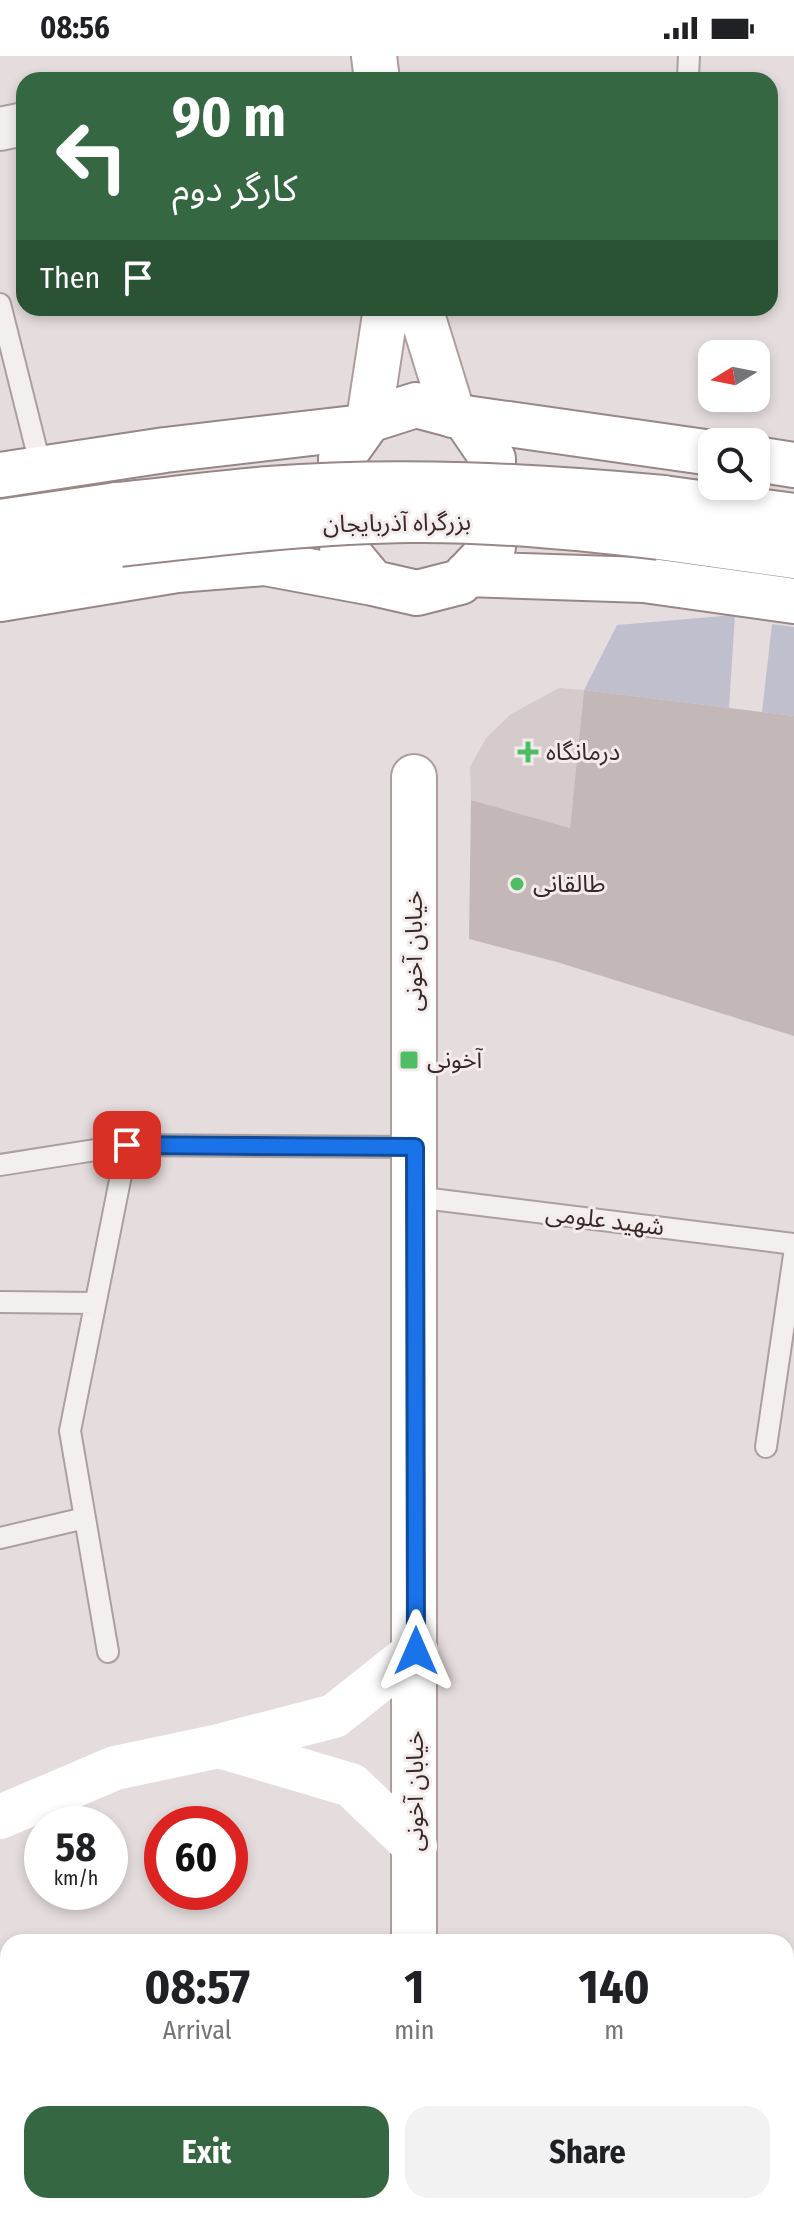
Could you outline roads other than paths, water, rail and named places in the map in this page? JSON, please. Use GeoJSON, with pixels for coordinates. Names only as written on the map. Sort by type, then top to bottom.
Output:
{"type":"FeatureCollection","features":[{"type":"Feature","properties":{"kind":"main road"},"geometry":{"type":"LineString","coordinates":[[385,316],[366,424],[341,459],[342,546],[373,583],[417,593],[460,582],[493,547],[493,459],[459,417],[423,316]]}},
{"type":"Feature","properties":{"kind":"main road"},"geometry":{"type":"LineString","coordinates":[[21,472],[366,424],[416,405],[459,417],[698,451]]}},
{"type":"Feature","properties":{"kind":"main road"},"geometry":{"type":"LineString","coordinates":[[644,580],[614,547],[609,505],[627,465],[663,445]]}},
{"type":"Feature","properties":{"kind":"main road"},"geometry":{"type":"LineString","coordinates":[[165,450],[201,468],[218,505],[208,545],[177,570]]}},
{"type":"Feature","properties":{"kind":"main road"},"geometry":{"type":"LineString","coordinates":[[770,461],[794,465]]}},
{"type":"Feature","properties":{"kind":"main road","name":"بزرگراه آذربایجان"},"geometry":{"type":"LineString","coordinates":[[0,522],[275,526],[412,520],[553,524],[661,518],[794,516]]}},
{"type":"Feature","properties":{"kind":"main road","name":"بزرگراه آذربایجان"},"geometry":{"type":"LineString","coordinates":[[661,518],[794,556]]}},
{"type":"Feature","properties":{"kind":"main road","name":"بزرگراه آذربایجان"},"geometry":{"type":"LineString","coordinates":[[0,560],[119,524]]}},
{"type":"Feature","properties":{"kind":"main road","name":"بزرگراه آذربایجان"},"geometry":{"type":"LineString","coordinates":[[0,599],[177,570],[265,563],[373,583]]}},
{"type":"Feature","properties":{"kind":"main road"},"geometry":{"type":"LineString","coordinates":[[467,574],[644,580],[794,601]]}},
{"type":"Feature","properties":{"kind":"main road","name":"خیابان آخونی"},"geometry":{"type":"LineString","coordinates":[[414,777],[414,1934]]}},
{"type":"Feature","properties":{"kind":"main road"},"geometry":{"type":"LineString","coordinates":[[0,1817],[115,1768],[219,1746],[334,1716],[416,1651]]}},
{"type":"Feature","properties":{"kind":"main road"},"geometry":{"type":"LineString","coordinates":[[219,1746],[351,1785],[415,1846]]}},
{"type":"Feature","properties":{"kind":"lane"},"geometry":{"type":"LineString","coordinates":[[0,304],[21,472]]}},
{"type":"Feature","properties":{"kind":"lane"},"geometry":{"type":"LineString","coordinates":[[108,1652],[70,1431],[127,1145]]}},
{"type":"Feature","properties":{"kind":"lane"},"geometry":{"type":"LineString","coordinates":[[0,1165],[127,1145],[415,1147]]}},
{"type":"Feature","properties":{"kind":"lane","name":"شهید علومی"},"geometry":{"type":"LineString","coordinates":[[415,1197],[794,1244]]}},
{"type":"Feature","properties":{"kind":"lane"},"geometry":{"type":"LineString","coordinates":[[766,1447],[794,1255]]}},
{"type":"Feature","properties":{"kind":"lane"},"geometry":{"type":"LineString","coordinates":[[0,1302],[95,1303]]}},
{"type":"Feature","properties":{"kind":"lane"},"geometry":{"type":"LineString","coordinates":[[0,1538],[85,1518]]}},
{"type":"Feature","properties":{"kind":"place","name":"درمانگاه"},"geometry":{"type":"Point","coordinates":[528,752]}},
{"type":"Feature","properties":{"kind":"place","name":"طالقانی"},"geometry":{"type":"Point","coordinates":[517,884]}},
{"type":"Feature","properties":{"kind":"place","name":"آخونی"},"geometry":{"type":"Point","coordinates":[409,1060]}}]}
